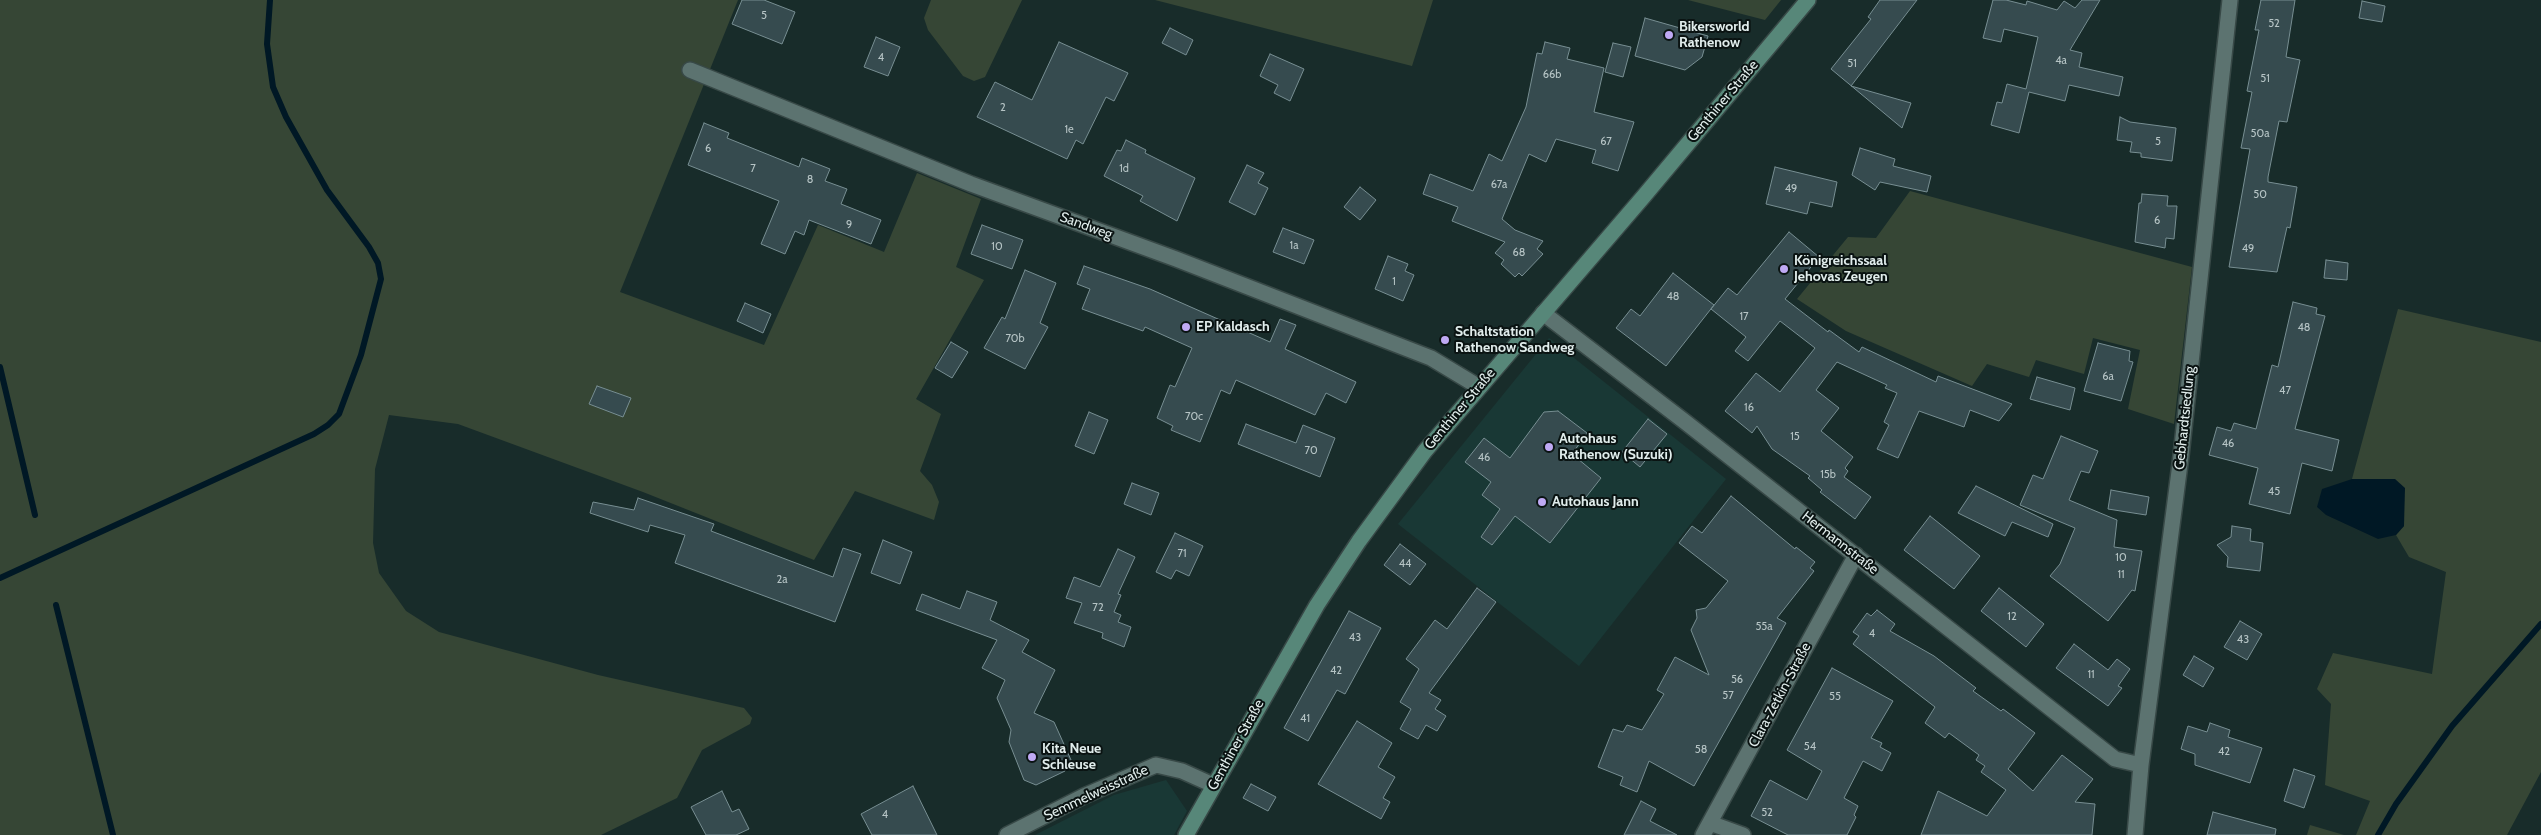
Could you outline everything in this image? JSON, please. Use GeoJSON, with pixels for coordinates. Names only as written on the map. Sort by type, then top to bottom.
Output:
{"type":"FeatureCollection","features":[{"type":"Feature","properties":{"kind":"main road","name":"Genthiner Straße"},"geometry":{"type":"LineString","coordinates":[[1186,835],[1278,669],[1342,566],[1425,451],[1808,0]]}},
{"type":"Feature","properties":{"kind":"street","name":"Gebhardtsiedlung"},"geometry":{"type":"LineString","coordinates":[[2135,835],[2141,765],[2181,456],[2230,0]]}},
{"type":"Feature","properties":{"kind":"street","name":"Sandweg"},"geometry":{"type":"LineString","coordinates":[[690,70],[962,180],[1176,258],[1431,358],[1479,387]]}},
{"type":"Feature","properties":{"kind":"street","name":"Hermannstraße"},"geometry":{"type":"LineString","coordinates":[[1543,313],[1856,555],[2115,759],[2141,765]]}},
{"type":"Feature","properties":{"kind":"street","name":"Clara-Zetkin-Straße"},"geometry":{"type":"LineString","coordinates":[[1707,829],[1856,555]]}},
{"type":"Feature","properties":{"kind":"street","name":"Semmelweisstraße"},"geometry":{"type":"LineString","coordinates":[[1007,835],[1084,796],[1156,764],[1182,771],[1213,785]]}},
{"type":"Feature","properties":{"kind":"street"},"geometry":{"type":"LineString","coordinates":[[1707,829],[1743,835]]}},
{"type":"Feature","properties":{"kind":"shaded area"},"geometry":{"type":"Polygon","coordinates":[[[1549,338],[1726,479],[1579,666],[1398,524],[1549,338]]]}},
{"type":"Feature","properties":{"kind":"shaded area"},"geometry":{"type":"Polygon","coordinates":[[[2352,479],[2395,479],[2405,488],[2404,526],[2396,535],[2378,539],[2326,515],[2317,507],[2322,489],[2352,479]]]}},
{"type":"Feature","properties":{"kind":"shaded area"},"geometry":{"type":"Polygon","coordinates":[[[1166,780],[1187,811],[1174,835],[1035,835],[1114,795],[1166,780]]]}},
{"type":"Feature","properties":{"kind":"green space"},"geometry":{"type":"Polygon","coordinates":[[[0,0],[738,0],[620,292],[764,345],[818,225],[884,252],[917,173],[981,199],[956,267],[984,280],[916,399],[941,414],[920,471],[932,485],[939,502],[934,520],[855,491],[814,560],[643,492],[458,424],[389,415],[375,469],[373,543],[379,573],[406,611],[439,632],[598,675],[744,708],[752,718],[750,724],[702,750],[677,798],[601,835],[0,835],[0,0]]]}},
{"type":"Feature","properties":{"kind":"green space"},"geometry":{"type":"Polygon","coordinates":[[[931,0],[1022,0],[985,77],[974,81],[963,76],[928,30],[924,18],[931,0]]]}},
{"type":"Feature","properties":{"kind":"green space"},"geometry":{"type":"Polygon","coordinates":[[[1155,0],[1433,0],[1412,66],[1155,0]]]}},
{"type":"Feature","properties":{"kind":"green space"},"geometry":{"type":"Polygon","coordinates":[[[1688,0],[1781,0],[1765,20],[1688,0]]]}},
{"type":"Feature","properties":{"kind":"green space"},"geometry":{"type":"Polygon","coordinates":[[[1910,191],[2192,267],[2174,424],[2128,409],[2140,350],[2093,338],[2084,374],[2036,360],[2029,377],[1987,364],[1972,386],[1846,331],[1797,299],[1848,237],[1876,238],[1910,191]]]}},
{"type":"Feature","properties":{"kind":"green space"},"geometry":{"type":"Polygon","coordinates":[[[2398,309],[2541,342],[2541,772],[2507,835],[2356,835],[2370,801],[2325,785],[2331,704],[2317,689],[2333,653],[2432,674],[2446,572],[2409,557],[2396,535],[2404,526],[2395,479],[2352,479],[2398,309]]]}},
{"type":"Feature","properties":{"kind":"green space"},"geometry":{"type":"Polygon","coordinates":[[[2310,825],[2344,835],[2307,835],[2310,825]]]}},
{"type":"Feature","properties":{"kind":"building"},"geometry":{"type":"Polygon","coordinates":[[[742,0],[764,0],[795,12],[782,44],[732,24],[742,0]]]}},
{"type":"Feature","properties":{"kind":"building"},"geometry":{"type":"Polygon","coordinates":[[[1880,0],[1917,0],[1851,86],[1831,69],[1871,19],[1868,17],[1880,0]]]}},
{"type":"Feature","properties":{"kind":"building"},"geometry":{"type":"Polygon","coordinates":[[[1993,0],[2006,0],[2026,5],[2027,1],[2057,10],[2064,1],[2075,8],[2082,0],[2100,0],[2070,50],[2082,53],[2079,67],[2123,77],[2119,96],[2069,85],[2065,101],[2029,92],[2019,133],[1991,125],[1997,102],[2002,103],[2007,84],[2026,89],[2038,37],[2004,29],[2001,42],[1983,38],[1993,0]]]}},
{"type":"Feature","properties":{"kind":"building"},"geometry":{"type":"Polygon","coordinates":[[[2261,0],[2295,0],[2286,57],[2300,60],[2287,122],[2279,121],[2268,177],[2268,182],[2297,187],[2290,228],[2287,227],[2277,272],[2229,267],[2250,149],[2241,148],[2252,92],[2247,91],[2259,30],[2255,30],[2261,0]]]}},
{"type":"Feature","properties":{"kind":"building"},"geometry":{"type":"Polygon","coordinates":[[[2362,1],[2385,6],[2382,22],[2359,18],[2362,1]]]}},
{"type":"Feature","properties":{"kind":"building"},"geometry":{"type":"Polygon","coordinates":[[[1645,18],[1708,36],[1702,57],[1685,70],[1635,56],[1645,18]]]}},
{"type":"Feature","properties":{"kind":"building"},"geometry":{"type":"Polygon","coordinates":[[[1170,28],[1193,40],[1186,55],[1162,43],[1170,28]]]}},
{"type":"Feature","properties":{"kind":"building"},"geometry":{"type":"Polygon","coordinates":[[[876,37],[900,47],[888,76],[864,67],[876,37]]]}},
{"type":"Feature","properties":{"kind":"building"},"geometry":{"type":"Polygon","coordinates":[[[1059,42],[1128,73],[1114,101],[1106,97],[1083,144],[1076,140],[1067,159],[977,117],[995,82],[1032,100],[1059,42]]]}},
{"type":"Feature","properties":{"kind":"building"},"geometry":{"type":"Polygon","coordinates":[[[1545,42],[1570,48],[1567,59],[1604,68],[1594,112],[1634,122],[1618,171],[1592,163],[1596,150],[1556,139],[1546,162],[1529,154],[1502,219],[1515,230],[1543,241],[1537,249],[1543,254],[1522,276],[1519,273],[1515,277],[1501,264],[1504,260],[1495,253],[1505,242],[1452,221],[1458,207],[1423,194],[1430,174],[1473,191],[1489,154],[1502,161],[1526,107],[1537,53],[1542,54],[1545,42]]]}},
{"type":"Feature","properties":{"kind":"building"},"geometry":{"type":"Polygon","coordinates":[[[1613,43],[1631,47],[1623,77],[1605,72],[1613,43]]]}},
{"type":"Feature","properties":{"kind":"building"},"geometry":{"type":"Polygon","coordinates":[[[1270,54],[1304,69],[1290,101],[1274,93],[1278,85],[1260,76],[1270,54]]]}},
{"type":"Feature","properties":{"kind":"building"},"geometry":{"type":"Polygon","coordinates":[[[1852,86],[1911,103],[1902,128],[1852,86]]]}},
{"type":"Feature","properties":{"kind":"building"},"geometry":{"type":"Polygon","coordinates":[[[2120,117],[2130,122],[2176,128],[2172,161],[2141,157],[2141,153],[2130,152],[2132,142],[2117,140],[2120,117]]]}},
{"type":"Feature","properties":{"kind":"building"},"geometry":{"type":"Polygon","coordinates":[[[704,123],[729,133],[727,138],[799,167],[802,158],[830,169],[825,181],[847,189],[841,204],[881,220],[871,244],[809,220],[804,235],[795,231],[785,254],[761,244],[779,201],[688,165],[704,123]]]}},
{"type":"Feature","properties":{"kind":"building"},"geometry":{"type":"Polygon","coordinates":[[[1126,140],[1146,150],[1145,153],[1195,178],[1177,221],[1140,201],[1143,196],[1104,176],[1117,150],[1121,151],[1126,140]]]}},
{"type":"Feature","properties":{"kind":"building"},"geometry":{"type":"Polygon","coordinates":[[[1860,148],[1895,159],[1893,166],[1931,176],[1927,192],[1880,182],[1875,190],[1852,175],[1860,148]]]}},
{"type":"Feature","properties":{"kind":"building"},"geometry":{"type":"Polygon","coordinates":[[[1247,165],[1264,173],[1258,183],[1268,188],[1255,215],[1229,202],[1247,165]]]}},
{"type":"Feature","properties":{"kind":"building"},"geometry":{"type":"Polygon","coordinates":[[[1775,167],[1837,182],[1832,207],[1810,202],[1807,214],[1766,204],[1775,167]]]}},
{"type":"Feature","properties":{"kind":"building"},"geometry":{"type":"Polygon","coordinates":[[[1360,187],[1376,200],[1360,220],[1344,207],[1360,187]]]}},
{"type":"Feature","properties":{"kind":"building"},"geometry":{"type":"Polygon","coordinates":[[[2142,194],[2168,196],[2167,206],[2177,206],[2174,239],[2166,238],[2165,248],[2135,242],[2139,203],[2141,203],[2142,194]]]}},
{"type":"Feature","properties":{"kind":"building"},"geometry":{"type":"Polygon","coordinates":[[[982,225],[1023,240],[1012,269],[971,254],[982,225]]]}},
{"type":"Feature","properties":{"kind":"building"},"geometry":{"type":"Polygon","coordinates":[[[1283,228],[1314,240],[1304,264],[1273,252],[1283,228]]]}},
{"type":"Feature","properties":{"kind":"building"},"geometry":{"type":"Polygon","coordinates":[[[1789,232],[1819,257],[1785,299],[1828,332],[1829,330],[1859,352],[1862,347],[1936,382],[1938,376],[2012,404],[1999,421],[1970,410],[1964,427],[1919,411],[1898,458],[1877,449],[1889,425],[1884,422],[1897,393],[1885,388],[1887,385],[1837,362],[1816,390],[1839,408],[1821,431],[1853,457],[1845,468],[1848,471],[1844,477],[1871,497],[1855,519],[1820,492],[1822,490],[1808,478],[1810,476],[1772,449],[1757,426],[1752,433],[1725,411],[1756,373],[1780,392],[1815,348],[1780,321],[1748,361],[1735,351],[1746,337],[1711,309],[1728,288],[1737,295],[1789,232]]]}},
{"type":"Feature","properties":{"kind":"building"},"geometry":{"type":"Polygon","coordinates":[[[1388,256],[1408,264],[1405,271],[1414,275],[1403,301],[1375,289],[1388,256]]]}},
{"type":"Feature","properties":{"kind":"building"},"geometry":{"type":"Polygon","coordinates":[[[2326,260],[2348,263],[2347,280],[2324,278],[2326,260]]]}},
{"type":"Feature","properties":{"kind":"building"},"geometry":{"type":"Polygon","coordinates":[[[1084,266],[1150,289],[1270,342],[1280,319],[1296,325],[1285,349],[1356,382],[1346,403],[1326,393],[1315,415],[1236,380],[1230,394],[1221,390],[1200,442],[1171,430],[1173,426],[1157,418],[1170,385],[1175,387],[1192,348],[1145,327],[1143,331],[1082,309],[1090,289],[1077,284],[1084,266]]]}},
{"type":"Feature","properties":{"kind":"building"},"geometry":{"type":"Polygon","coordinates":[[[1025,270],[1056,283],[1040,323],[1048,327],[1025,369],[984,348],[1002,317],[1005,319],[1025,270]]]}},
{"type":"Feature","properties":{"kind":"building"},"geometry":{"type":"Polygon","coordinates":[[[1673,273],[1714,305],[1666,366],[1616,328],[1631,309],[1640,316],[1673,273]]]}},
{"type":"Feature","properties":{"kind":"building"},"geometry":{"type":"Polygon","coordinates":[[[2293,302],[2317,308],[2316,314],[2325,316],[2295,429],[2339,440],[2332,471],[2302,463],[2290,514],[2249,504],[2258,468],[2209,455],[2217,427],[2231,431],[2234,423],[2256,429],[2272,365],[2278,367],[2293,302]]]}},
{"type":"Feature","properties":{"kind":"building"},"geometry":{"type":"Polygon","coordinates":[[[745,303],[771,314],[763,333],[737,321],[745,303]]]}},
{"type":"Feature","properties":{"kind":"building"},"geometry":{"type":"Polygon","coordinates":[[[951,342],[968,352],[952,378],[935,368],[951,342]]]}},
{"type":"Feature","properties":{"kind":"building"},"geometry":{"type":"Polygon","coordinates":[[[2098,343],[2130,351],[2129,361],[2133,362],[2121,401],[2084,391],[2098,343]]]}},
{"type":"Feature","properties":{"kind":"building"},"geometry":{"type":"Polygon","coordinates":[[[2037,377],[2075,388],[2070,410],[2030,399],[2037,377]]]}},
{"type":"Feature","properties":{"kind":"building"},"geometry":{"type":"Polygon","coordinates":[[[597,386],[631,398],[623,417],[589,404],[597,386]]]}},
{"type":"Feature","properties":{"kind":"building"},"geometry":{"type":"Polygon","coordinates":[[[1558,411],[1587,433],[1572,454],[1601,478],[1550,543],[1515,516],[1492,545],[1481,537],[1500,509],[1482,495],[1491,482],[1465,462],[1484,438],[1510,458],[1544,412],[1558,411]]]}},
{"type":"Feature","properties":{"kind":"building"},"geometry":{"type":"Polygon","coordinates":[[[1089,412],[1108,420],[1094,454],[1075,446],[1089,412]]]}},
{"type":"Feature","properties":{"kind":"building"},"geometry":{"type":"Polygon","coordinates":[[[1648,419],[1667,434],[1640,467],[1622,452],[1648,419]]]}},
{"type":"Feature","properties":{"kind":"building"},"geometry":{"type":"Polygon","coordinates":[[[1246,424],[1296,443],[1303,425],[1335,438],[1320,477],[1238,444],[1246,424]]]}},
{"type":"Feature","properties":{"kind":"building"},"geometry":{"type":"Polygon","coordinates":[[[2061,436],[2098,451],[2089,473],[2081,471],[2069,500],[2117,520],[2114,547],[2142,551],[2135,591],[2132,590],[2108,621],[2050,576],[2060,564],[2075,528],[2020,505],[2033,475],[2043,479],[2061,436]]]}},
{"type":"Feature","properties":{"kind":"building"},"geometry":{"type":"Polygon","coordinates":[[[1132,483],[1159,493],[1151,515],[1124,504],[1132,483]]]}},
{"type":"Feature","properties":{"kind":"building"},"geometry":{"type":"Polygon","coordinates":[[[1976,486],[2053,524],[2048,537],[2012,522],[2005,536],[1958,513],[1976,486]]]}},
{"type":"Feature","properties":{"kind":"building"},"geometry":{"type":"Polygon","coordinates":[[[2111,490],[2149,497],[2146,515],[2108,509],[2111,490]]]}},
{"type":"Feature","properties":{"kind":"building"},"geometry":{"type":"Polygon","coordinates":[[[1731,496],[1795,549],[1796,547],[1815,562],[1810,568],[1814,571],[1777,618],[1786,623],[1694,786],[1649,761],[1637,792],[1620,785],[1623,777],[1598,767],[1613,729],[1623,732],[1627,725],[1642,730],[1664,694],[1657,690],[1675,657],[1709,675],[1691,630],[1697,618],[1696,610],[1706,608],[1728,581],[1679,543],[1692,526],[1702,533],[1731,496]]]}},
{"type":"Feature","properties":{"kind":"building"},"geometry":{"type":"Polygon","coordinates":[[[638,498],[714,524],[711,531],[833,577],[843,548],[861,554],[835,622],[675,563],[685,535],[650,525],[648,532],[590,513],[593,502],[634,510],[638,498]]]}},
{"type":"Feature","properties":{"kind":"building"},"geometry":{"type":"Polygon","coordinates":[[[1930,516],[1980,556],[1954,589],[1904,550],[1930,516]]]}},
{"type":"Feature","properties":{"kind":"building"},"geometry":{"type":"Polygon","coordinates":[[[2232,526],[2251,529],[2250,541],[2263,543],[2260,571],[2227,567],[2228,557],[2217,545],[2231,537],[2232,526]]]}},
{"type":"Feature","properties":{"kind":"building"},"geometry":{"type":"Polygon","coordinates":[[[1175,533],[1203,546],[1189,576],[1176,570],[1171,579],[1156,572],[1175,533]]]}},
{"type":"Feature","properties":{"kind":"building"},"geometry":{"type":"Polygon","coordinates":[[[883,540],[912,552],[900,584],[871,573],[883,540]]]}},
{"type":"Feature","properties":{"kind":"building"},"geometry":{"type":"Polygon","coordinates":[[[1400,544],[1426,564],[1410,585],[1384,565],[1400,544]]]}},
{"type":"Feature","properties":{"kind":"building"},"geometry":{"type":"Polygon","coordinates":[[[1118,549],[1135,557],[1118,594],[1121,595],[1114,612],[1121,615],[1118,622],[1131,627],[1124,647],[1102,638],[1103,633],[1074,623],[1082,603],[1066,598],[1074,577],[1100,587],[1118,549]]]}},
{"type":"Feature","properties":{"kind":"building"},"geometry":{"type":"Polygon","coordinates":[[[1477,588],[1496,602],[1429,693],[1441,700],[1435,709],[1446,716],[1437,731],[1426,725],[1418,739],[1400,729],[1411,709],[1400,702],[1419,669],[1406,659],[1435,620],[1447,629],[1477,588]]]}},
{"type":"Feature","properties":{"kind":"building"},"geometry":{"type":"Polygon","coordinates":[[[1999,588],[2044,624],[2026,647],[1981,611],[1999,588]]]}},
{"type":"Feature","properties":{"kind":"building"},"geometry":{"type":"Polygon","coordinates":[[[967,591],[997,602],[990,620],[1029,640],[1022,652],[1055,670],[1034,713],[1054,722],[1071,760],[1065,771],[1036,785],[1024,780],[1009,742],[1011,730],[997,698],[1005,680],[982,668],[997,640],[916,610],[922,594],[960,609],[967,591]]]}},
{"type":"Feature","properties":{"kind":"building"},"geometry":{"type":"Polygon","coordinates":[[[1877,610],[1895,624],[1890,631],[1934,656],[1976,688],[1973,691],[2001,711],[2003,709],[2035,733],[2008,769],[2033,791],[2062,755],[2093,779],[2075,802],[2095,804],[2092,835],[1921,835],[1938,791],[1987,816],[2006,790],[1981,772],[1985,766],[1976,760],[1979,755],[1949,733],[1945,738],[1925,723],[1935,707],[1853,644],[1859,636],[1853,632],[1867,613],[1871,616],[1877,610]]]}},
{"type":"Feature","properties":{"kind":"building"},"geometry":{"type":"Polygon","coordinates":[[[1349,611],[1381,628],[1345,694],[1337,690],[1308,741],[1284,728],[1349,611]]]}},
{"type":"Feature","properties":{"kind":"building"},"geometry":{"type":"Polygon","coordinates":[[[2240,621],[2262,634],[2247,660],[2224,647],[2240,621]]]}},
{"type":"Feature","properties":{"kind":"building"},"geometry":{"type":"Polygon","coordinates":[[[2074,644],[2108,670],[2117,659],[2130,669],[2118,686],[2122,688],[2108,706],[2056,668],[2074,644]]]}},
{"type":"Feature","properties":{"kind":"building"},"geometry":{"type":"Polygon","coordinates":[[[2194,656],[2214,668],[2203,687],[2183,675],[2194,656]]]}},
{"type":"Feature","properties":{"kind":"building"},"geometry":{"type":"Polygon","coordinates":[[[1832,668],[1893,701],[1871,738],[1882,743],[1880,747],[1891,753],[1882,771],[1863,761],[1844,798],[1858,806],[1854,815],[1856,817],[1847,835],[1788,835],[1751,816],[1770,780],[1807,800],[1822,771],[1787,750],[1832,668]]]}},
{"type":"Feature","properties":{"kind":"building"},"geometry":{"type":"Polygon","coordinates":[[[1357,721],[1392,743],[1378,767],[1395,777],[1383,798],[1390,802],[1381,819],[1318,784],[1357,721]]]}},
{"type":"Feature","properties":{"kind":"building"},"geometry":{"type":"Polygon","coordinates":[[[2210,723],[2230,730],[2228,737],[2262,748],[2250,783],[2195,765],[2195,754],[2181,749],[2188,726],[2207,732],[2210,723]]]}},
{"type":"Feature","properties":{"kind":"building"},"geometry":{"type":"Polygon","coordinates":[[[2294,769],[2315,776],[2304,808],[2284,801],[2294,769]]]}},
{"type":"Feature","properties":{"kind":"building"},"geometry":{"type":"Polygon","coordinates":[[[1251,784],[1276,797],[1268,811],[1243,798],[1251,784]]]}},
{"type":"Feature","properties":{"kind":"building"},"geometry":{"type":"Polygon","coordinates":[[[913,786],[937,835],[872,835],[861,814],[913,786]]]}},
{"type":"Feature","properties":{"kind":"building"},"geometry":{"type":"Polygon","coordinates":[[[722,791],[732,812],[739,809],[749,829],[736,835],[706,835],[691,807],[722,791]]]}},
{"type":"Feature","properties":{"kind":"building"},"geometry":{"type":"Polygon","coordinates":[[[1641,801],[1656,809],[1650,821],[1677,835],[1624,835],[1641,801]]]}},
{"type":"Feature","properties":{"kind":"building"},"geometry":{"type":"Polygon","coordinates":[[[2213,812],[2276,829],[2275,835],[2207,835],[2213,812]]]}},
{"type":"Feature","properties":{"kind":"waterway"},"geometry":{"type":"LineString","coordinates":[[0,578],[314,434],[328,425],[339,414],[361,355],[381,279],[378,263],[369,247],[327,190],[286,117],[273,87],[267,44],[270,0]]}},
{"type":"Feature","properties":{"kind":"waterway"},"geometry":{"type":"LineString","coordinates":[[0,367],[35,515]]}},
{"type":"Feature","properties":{"kind":"waterway"},"geometry":{"type":"LineString","coordinates":[[56,605],[113,835]]}},
{"type":"Feature","properties":{"kind":"waterway"},"geometry":{"type":"LineString","coordinates":[[2378,835],[2396,804],[2452,726],[2541,624]]}},
{"type":"Feature","properties":{"kind":"place","name":"Bikersworld Rathenow"},"geometry":{"type":"Point","coordinates":[1669,35]}},
{"type":"Feature","properties":{"kind":"place","name":"Königreichssaal Jehovas Zeugen"},"geometry":{"type":"Point","coordinates":[1784,269]}},
{"type":"Feature","properties":{"kind":"place","name":"EP Kaldasch"},"geometry":{"type":"Point","coordinates":[1186,327]}},
{"type":"Feature","properties":{"kind":"place","name":"Schaltstation Rathenow Sandweg"},"geometry":{"type":"Point","coordinates":[1445,340]}},
{"type":"Feature","properties":{"kind":"place","name":"Autohaus Rathenow (Suzuki)"},"geometry":{"type":"Point","coordinates":[1549,447]}},
{"type":"Feature","properties":{"kind":"place","name":"Autohaus Jann"},"geometry":{"type":"Point","coordinates":[1542,502]}},
{"type":"Feature","properties":{"kind":"place","name":"Kita Neue Schleuse"},"geometry":{"type":"Point","coordinates":[1032,757]}}]}
